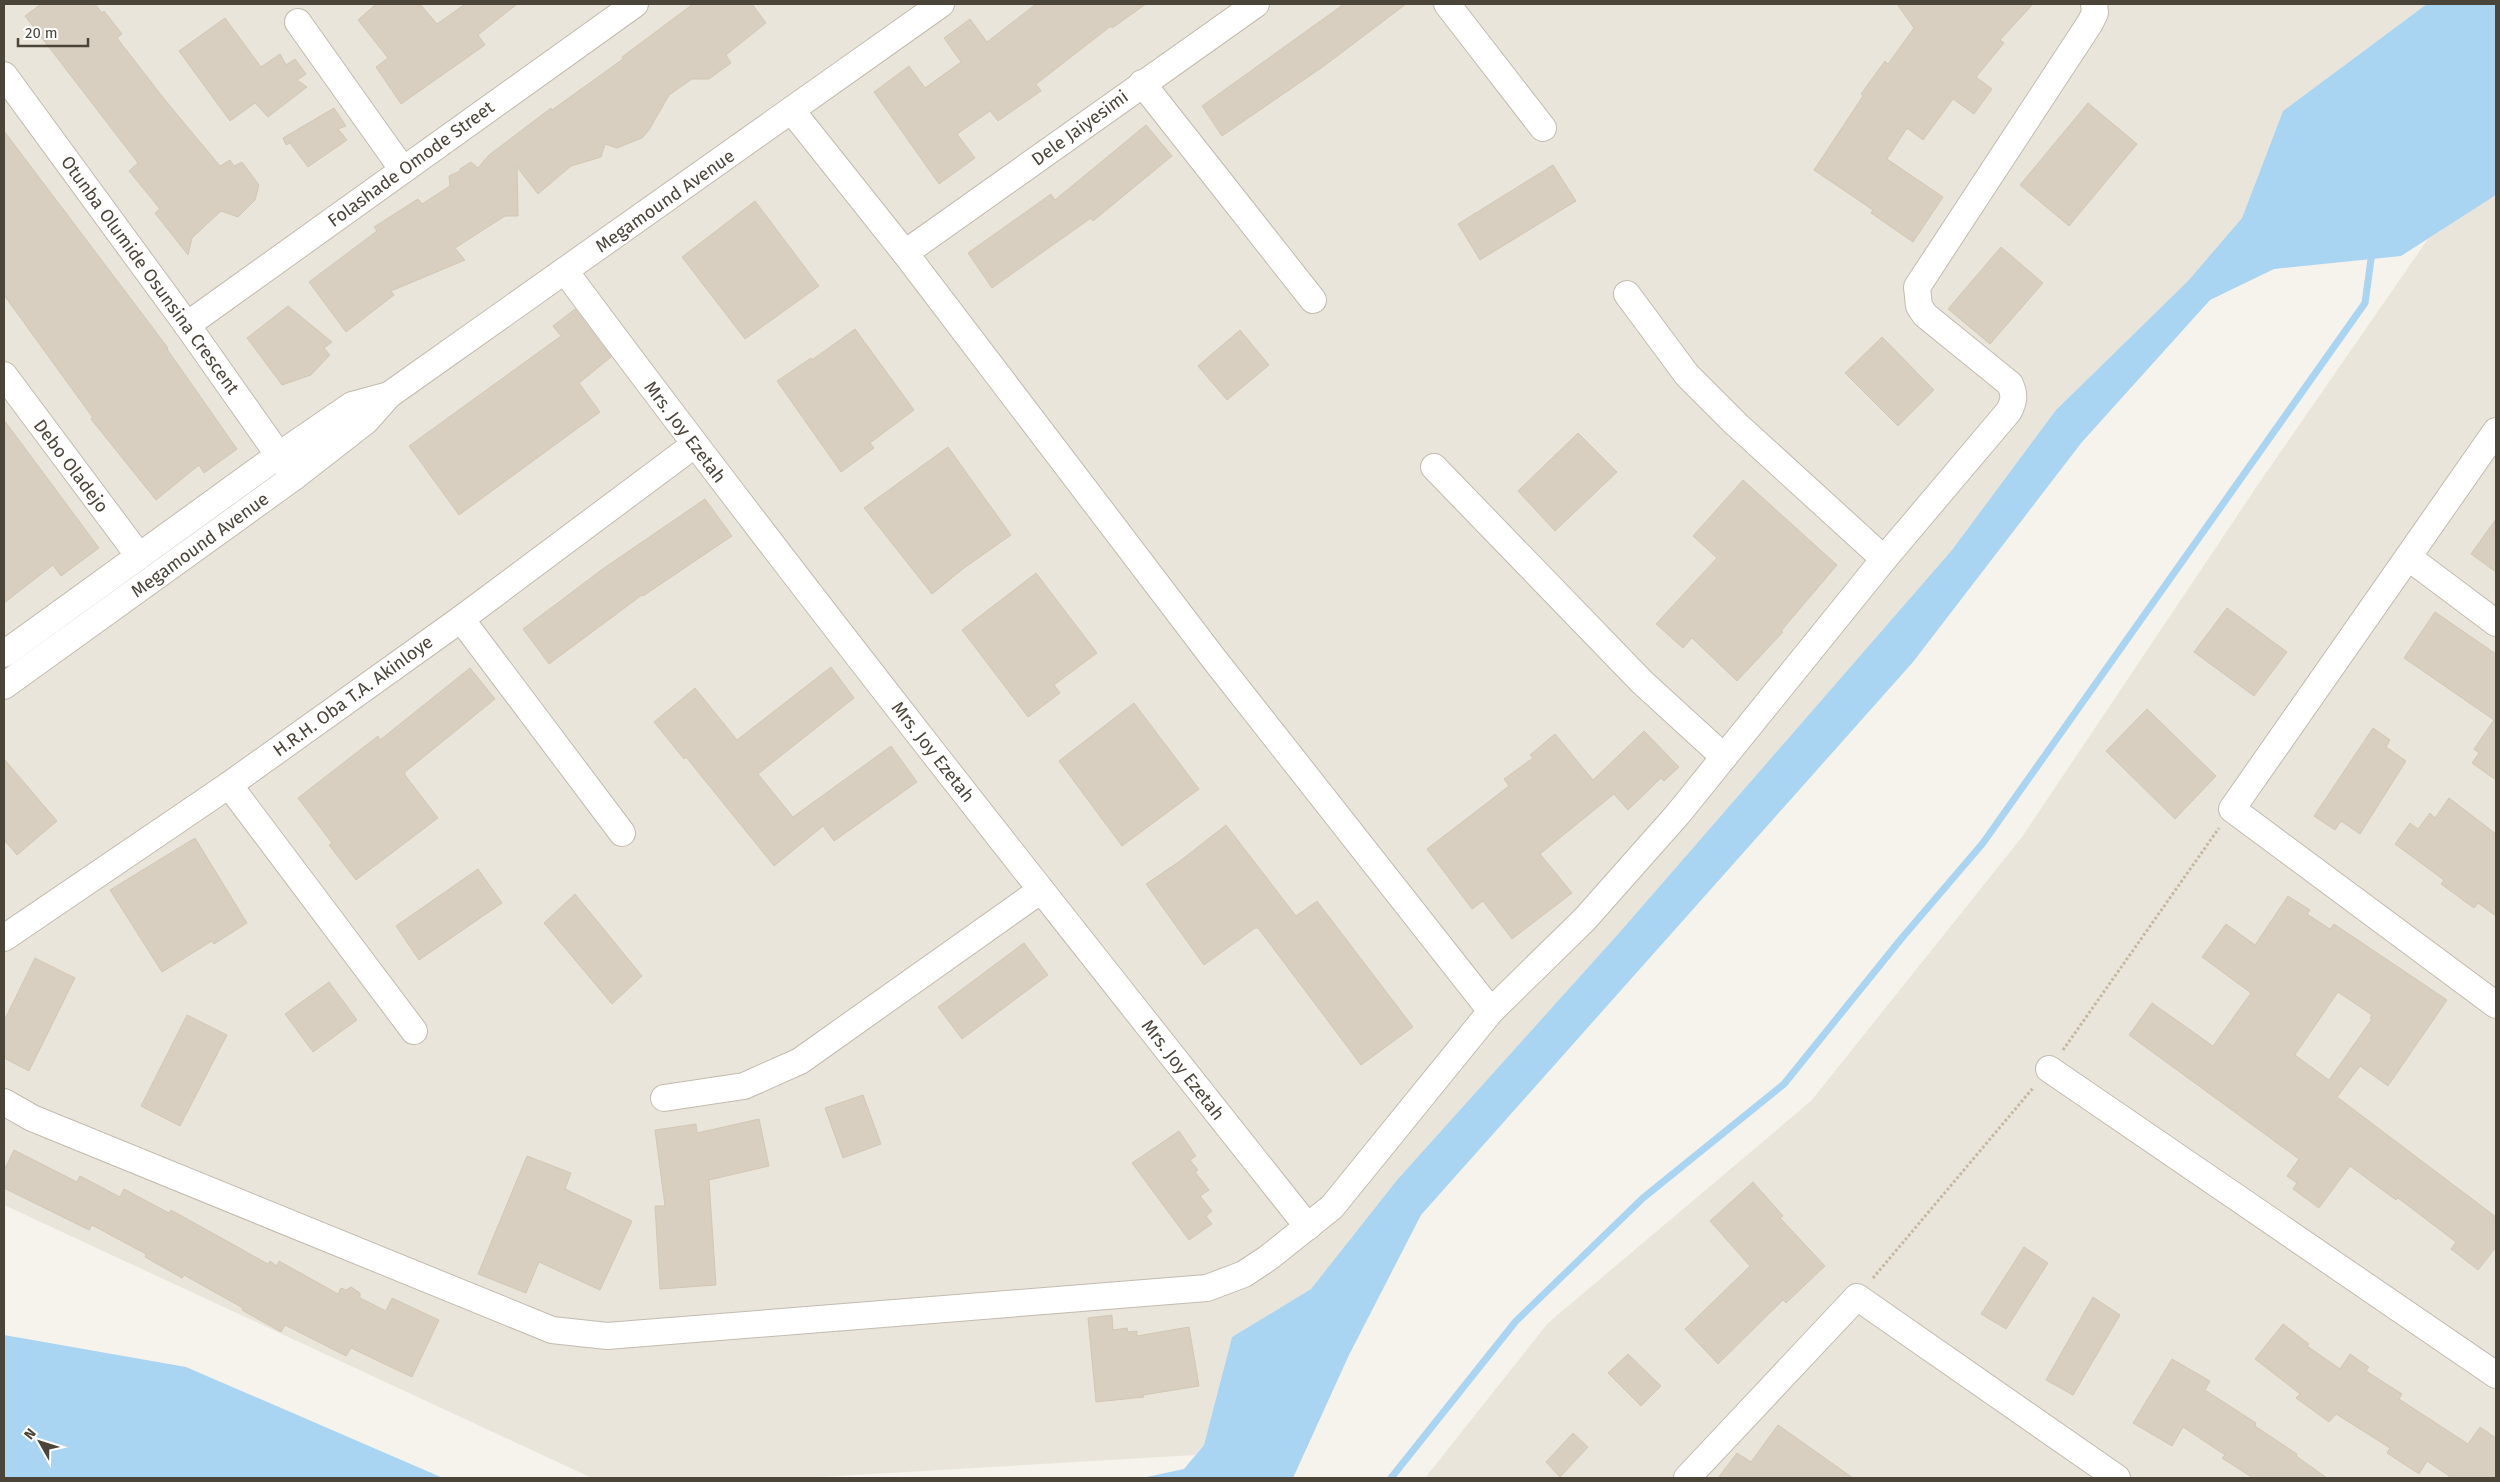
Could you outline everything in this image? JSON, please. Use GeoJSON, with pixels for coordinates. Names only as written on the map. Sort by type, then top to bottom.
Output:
{"type":"FeatureCollection","features":[{"type":"Feature","properties":{"kind":"street","name":"Folashade Omode Street"},"geometry":{"type":"LineString","coordinates":[[188,325],[636,4]]}},
{"type":"Feature","properties":{"kind":"street","name":"Megamound Avenue"},"geometry":{"type":"LineString","coordinates":[[4,686],[294,477],[366,421],[389,395],[792,111],[940,4]]}},
{"type":"Feature","properties":{"kind":"street","name":"Dele Jaiyesimi"},"geometry":{"type":"LineString","coordinates":[[905,253],[1142,83],[1256,4]]}},
{"type":"Feature","properties":{"kind":"street"},"geometry":{"type":"LineString","coordinates":[[1447,4],[1543,128]]}},
{"type":"Feature","properties":{"kind":"street"},"geometry":{"type":"LineString","coordinates":[[4,1102],[32,1118],[552,1330],[606,1336],[1207,1288],[1252,1269],[1332,1207],[1491,1011],[1585,919],[1678,814],[1884,559],[2009,411],[2014,401],[2014,393],[2010,384],[1925,316],[1919,306],[1917,287],[2090,24],[2095,13],[2094,4]]}},
{"type":"Feature","properties":{"kind":"street"},"geometry":{"type":"LineString","coordinates":[[298,22],[403,170]]}},
{"type":"Feature","properties":{"kind":"street","name":"Otunba Olumide Osunsina Crescent"},"geometry":{"type":"LineString","coordinates":[[4,75],[188,325],[294,477]]}},
{"type":"Feature","properties":{"kind":"street"},"geometry":{"type":"LineString","coordinates":[[1142,83],[1313,300]]}},
{"type":"Feature","properties":{"kind":"street"},"geometry":{"type":"LineString","coordinates":[[792,111],[905,253],[1214,659],[1491,1011]]}},
{"type":"Feature","properties":{"kind":"street","name":"Mrs. Joy Ezetah"},"geometry":{"type":"LineString","coordinates":[[566,271],[694,445],[1041,890],[1308,1227]]}},
{"type":"Feature","properties":{"kind":"street"},"geometry":{"type":"LineString","coordinates":[[1627,294],[1687,375],[1736,424],[1884,559]]}},
{"type":"Feature","properties":{"kind":"street","name":"Debo Oladejo"},"geometry":{"type":"LineString","coordinates":[[4,375],[139,556]]}},
{"type":"Feature","properties":{"kind":"street","name":"Megamound Avenue"},"geometry":{"type":"LineString","coordinates":[[4,654],[279,455],[352,405],[389,395]]}},
{"type":"Feature","properties":{"kind":"street"},"geometry":{"type":"LineString","coordinates":[[2496,431],[2232,809],[2496,1005]]}},
{"type":"Feature","properties":{"kind":"street","name":"H.R.H. Oba T.A. Akinloye"},"geometry":{"type":"LineString","coordinates":[[4,938],[229,785],[461,619],[694,445]]}},
{"type":"Feature","properties":{"kind":"street"},"geometry":{"type":"LineString","coordinates":[[1434,467],[1642,682],[1724,757]]}},
{"type":"Feature","properties":{"kind":"street"},"geometry":{"type":"LineString","coordinates":[[2408,557],[2496,623]]}},
{"type":"Feature","properties":{"kind":"street"},"geometry":{"type":"LineString","coordinates":[[461,619],[622,833]]}},
{"type":"Feature","properties":{"kind":"street"},"geometry":{"type":"LineString","coordinates":[[229,785],[414,1031]]}},
{"type":"Feature","properties":{"kind":"street"},"geometry":{"type":"LineString","coordinates":[[664,1098],[744,1086],[800,1061],[1041,890]]}},
{"type":"Feature","properties":{"kind":"street"},"geometry":{"type":"LineString","coordinates":[[2049,1069],[2496,1375]]}},
{"type":"Feature","properties":{"kind":"street"},"geometry":{"type":"LineString","coordinates":[[1687,1478],[1857,1297],[2117,1478]]}},
{"type":"Feature","properties":{"kind":"shaded area"},"geometry":{"type":"Polygon","coordinates":[[[4,4],[2427,4],[2283,111],[2242,218],[2188,281],[2056,410],[1952,550],[1619,933],[1397,1180],[1311,1289],[1232,1337],[1204,1445],[1195,1455],[803,1478],[592,1478],[4,1205],[4,4]]]}},
{"type":"Feature","properties":{"kind":"shaded area"},"geometry":{"type":"Polygon","coordinates":[[[2494,196],[2496,198],[2496,1478],[1425,1478],[1548,1323],[1811,1101],[2022,837],[2257,486],[2428,239],[2494,196]]]}},
{"type":"Feature","properties":{"kind":"water"},"geometry":{"type":"Polygon","coordinates":[[[2427,4],[2496,4],[2496,195],[2401,256],[2274,269],[2210,300],[2082,442],[1913,662],[1421,1215],[1349,1355],[1293,1478],[1142,1478],[1184,1469],[1204,1445],[1232,1337],[1311,1289],[1397,1180],[1619,933],[1952,550],[2056,410],[2188,281],[2242,218],[2283,111],[2427,4]]]}},
{"type":"Feature","properties":{"kind":"water"},"geometry":{"type":"Polygon","coordinates":[[[4,1335],[186,1367],[443,1478],[4,1478],[4,1335]]]}},
{"type":"Feature","properties":{"kind":"building"},"geometry":{"type":"Polygon","coordinates":[[[41,4],[95,4],[102,13],[104,11],[122,34],[117,38],[220,166],[230,160],[234,166],[242,162],[259,185],[255,200],[238,217],[221,211],[192,238],[188,255],[155,213],[160,209],[129,171],[138,163],[25,16],[41,4]]]}},
{"type":"Feature","properties":{"kind":"building"},"geometry":{"type":"Polygon","coordinates":[[[376,4],[420,4],[437,24],[465,4],[517,4],[478,35],[485,45],[401,104],[376,67],[388,58],[358,20],[376,4]]]}},
{"type":"Feature","properties":{"kind":"building"},"geometry":{"type":"Polygon","coordinates":[[[693,4],[752,4],[766,23],[726,55],[731,63],[709,79],[692,79],[669,95],[649,130],[642,138],[617,148],[605,144],[601,157],[571,166],[538,194],[517,167],[518,216],[505,216],[455,248],[465,260],[391,291],[394,295],[346,332],[309,282],[377,231],[374,227],[418,199],[422,204],[450,186],[449,176],[460,171],[460,169],[471,162],[478,168],[489,155],[551,108],[552,110],[623,59],[622,57],[693,4]]]}},
{"type":"Feature","properties":{"kind":"building"},"geometry":{"type":"Polygon","coordinates":[[[1036,4],[1146,4],[1112,28],[1111,26],[1036,84],[1041,91],[998,121],[990,111],[957,134],[975,158],[939,184],[874,92],[909,66],[925,88],[961,62],[944,38],[970,19],[987,42],[1036,4]]]}},
{"type":"Feature","properties":{"kind":"building"},"geometry":{"type":"Polygon","coordinates":[[[1344,4],[1406,4],[1324,66],[1222,136],[1202,106],[1344,4]]]}},
{"type":"Feature","properties":{"kind":"building"},"geometry":{"type":"Polygon","coordinates":[[[1897,4],[2033,4],[2000,40],[2004,43],[1976,77],[1992,89],[1974,114],[1953,99],[1923,140],[1907,128],[1887,159],[1943,197],[1913,242],[1871,213],[1873,210],[1814,170],[1863,96],[1861,94],[1885,61],[1888,64],[1914,28],[1897,4]]]}},
{"type":"Feature","properties":{"kind":"building"},"geometry":{"type":"Polygon","coordinates":[[[225,18],[261,67],[280,54],[286,65],[295,59],[306,74],[297,80],[307,87],[268,117],[255,103],[230,121],[179,51],[225,18]]]}},
{"type":"Feature","properties":{"kind":"building"},"geometry":{"type":"Polygon","coordinates":[[[2088,103],[2137,144],[2069,226],[2020,185],[2088,103]]]}},
{"type":"Feature","properties":{"kind":"building"},"geometry":{"type":"Polygon","coordinates":[[[334,108],[346,126],[338,129],[347,140],[308,167],[290,143],[286,145],[283,138],[334,108]]]}},
{"type":"Feature","properties":{"kind":"building"},"geometry":{"type":"Polygon","coordinates":[[[1146,125],[1172,156],[1093,221],[1091,218],[992,288],[968,253],[1051,194],[1055,200],[1146,125]]]}},
{"type":"Feature","properties":{"kind":"building"},"geometry":{"type":"Polygon","coordinates":[[[4,131],[168,348],[237,449],[204,473],[199,465],[156,500],[91,419],[93,418],[4,295],[4,131]]]}},
{"type":"Feature","properties":{"kind":"building"},"geometry":{"type":"Polygon","coordinates":[[[1553,165],[1576,201],[1480,260],[1458,224],[1553,165]]]}},
{"type":"Feature","properties":{"kind":"building"},"geometry":{"type":"Polygon","coordinates":[[[755,201],[819,286],[745,339],[682,257],[755,201]]]}},
{"type":"Feature","properties":{"kind":"building"},"geometry":{"type":"Polygon","coordinates":[[[2001,247],[2043,283],[1990,344],[1948,309],[2001,247]]]}},
{"type":"Feature","properties":{"kind":"building"},"geometry":{"type":"Polygon","coordinates":[[[288,306],[332,342],[324,348],[330,355],[311,375],[282,385],[247,338],[288,306]]]}},
{"type":"Feature","properties":{"kind":"building"},"geometry":{"type":"Polygon","coordinates":[[[575,309],[611,357],[579,383],[600,412],[459,515],[409,446],[561,336],[553,326],[575,309]]]}},
{"type":"Feature","properties":{"kind":"building"},"geometry":{"type":"Polygon","coordinates":[[[855,329],[914,410],[870,443],[874,448],[841,472],[777,381],[811,358],[812,360],[855,329]]]}},
{"type":"Feature","properties":{"kind":"building"},"geometry":{"type":"Polygon","coordinates":[[[1240,330],[1269,365],[1227,400],[1198,366],[1240,330]]]}},
{"type":"Feature","properties":{"kind":"building"},"geometry":{"type":"Polygon","coordinates":[[[1882,337],[1934,390],[1898,426],[1845,373],[1882,337]]]}},
{"type":"Feature","properties":{"kind":"building"},"geometry":{"type":"Polygon","coordinates":[[[4,420],[99,548],[61,576],[53,565],[4,603],[4,420]]]}},
{"type":"Feature","properties":{"kind":"building"},"geometry":{"type":"Polygon","coordinates":[[[1578,433],[1617,472],[1555,531],[1518,491],[1578,433]]]}},
{"type":"Feature","properties":{"kind":"building"},"geometry":{"type":"Polygon","coordinates":[[[948,447],[1011,535],[964,568],[932,594],[864,508],[948,447]]]}},
{"type":"Feature","properties":{"kind":"building"},"geometry":{"type":"Polygon","coordinates":[[[1743,480],[1837,565],[1781,631],[1783,632],[1737,681],[1692,638],[1683,648],[1656,624],[1717,558],[1693,536],[1743,480]]]}},
{"type":"Feature","properties":{"kind":"building"},"geometry":{"type":"Polygon","coordinates":[[[705,499],[732,536],[642,595],[549,664],[523,629],[604,568],[705,499]]]}},
{"type":"Feature","properties":{"kind":"building"},"geometry":{"type":"Polygon","coordinates":[[[2496,519],[2496,572],[2471,554],[2496,519]]]}},
{"type":"Feature","properties":{"kind":"building"},"geometry":{"type":"Polygon","coordinates":[[[1036,573],[1097,653],[1054,685],[1060,693],[1028,717],[962,630],[1036,573]]]}},
{"type":"Feature","properties":{"kind":"building"},"geometry":{"type":"Polygon","coordinates":[[[2227,608],[2287,652],[2254,696],[2194,652],[2227,608]]]}},
{"type":"Feature","properties":{"kind":"building"},"geometry":{"type":"Polygon","coordinates":[[[2435,612],[2496,654],[2496,780],[2472,763],[2479,753],[2474,749],[2494,720],[2404,658],[2435,612]]]}},
{"type":"Feature","properties":{"kind":"building"},"geometry":{"type":"Polygon","coordinates":[[[831,667],[854,698],[758,774],[793,817],[891,746],[917,782],[834,841],[823,826],[774,866],[686,757],[684,759],[654,722],[695,688],[737,740],[831,667]]]}},
{"type":"Feature","properties":{"kind":"building"},"geometry":{"type":"Polygon","coordinates":[[[470,668],[495,699],[405,772],[405,775],[438,818],[356,880],[329,845],[332,843],[298,798],[378,736],[380,740],[470,668]]]}},
{"type":"Feature","properties":{"kind":"building"},"geometry":{"type":"Polygon","coordinates":[[[1134,703],[1199,789],[1122,846],[1059,761],[1134,703]]]}},
{"type":"Feature","properties":{"kind":"building"},"geometry":{"type":"Polygon","coordinates":[[[2147,709],[2216,776],[2175,819],[2106,751],[2147,709]]]}},
{"type":"Feature","properties":{"kind":"building"},"geometry":{"type":"Polygon","coordinates":[[[2373,728],[2390,740],[2386,747],[2406,761],[2360,834],[2341,821],[2335,830],[2314,816],[2373,728]]]}},
{"type":"Feature","properties":{"kind":"building"},"geometry":{"type":"Polygon","coordinates":[[[1644,731],[1679,767],[1664,781],[1661,778],[1628,810],[1614,794],[1540,854],[1572,893],[1512,939],[1483,901],[1472,909],[1427,849],[1509,786],[1504,779],[1533,758],[1530,755],[1555,734],[1593,780],[1644,731]]]}},
{"type":"Feature","properties":{"kind":"building"},"geometry":{"type":"Polygon","coordinates":[[[4,759],[57,821],[17,855],[4,840],[4,759]]]}},
{"type":"Feature","properties":{"kind":"building"},"geometry":{"type":"Polygon","coordinates":[[[2449,798],[2496,834],[2496,916],[2478,903],[2474,908],[2441,884],[2444,880],[2395,844],[2410,823],[2418,829],[2430,813],[2435,818],[2449,798]]]}},
{"type":"Feature","properties":{"kind":"building"},"geometry":{"type":"Polygon","coordinates":[[[1226,825],[1296,916],[1317,901],[1413,1027],[1361,1065],[1258,928],[1255,928],[1204,965],[1146,884],[1180,861],[1226,825]]]}},
{"type":"Feature","properties":{"kind":"building"},"geometry":{"type":"Polygon","coordinates":[[[195,838],[247,923],[214,944],[212,941],[162,972],[110,890],[195,838]]]}},
{"type":"Feature","properties":{"kind":"building"},"geometry":{"type":"Polygon","coordinates":[[[478,869],[502,903],[419,960],[396,926],[478,869]]]}},
{"type":"Feature","properties":{"kind":"building"},"geometry":{"type":"Polygon","coordinates":[[[575,894],[642,976],[612,1004],[544,923],[575,894]]]}},
{"type":"Feature","properties":{"kind":"building"},"geometry":{"type":"Polygon","coordinates":[[[2288,896],[2310,910],[2307,914],[2330,929],[2334,924],[2447,1000],[2388,1086],[2360,1066],[2337,1097],[2496,1217],[2496,1247],[2478,1270],[2451,1249],[2456,1242],[2398,1198],[2396,1200],[2350,1166],[2319,1208],[2293,1189],[2297,1183],[2287,1176],[2299,1159],[2129,1035],[2152,1003],[2213,1046],[2251,993],[2202,957],[2226,924],[2255,945],[2288,896]],[[2338,992],[2295,1055],[2329,1080],[2372,1019],[2370,1018],[2372,1015],[2338,992]]]}},
{"type":"Feature","properties":{"kind":"building"},"geometry":{"type":"Polygon","coordinates":[[[1024,943],[1048,975],[962,1039],[938,1007],[1024,943]]]}},
{"type":"Feature","properties":{"kind":"building"},"geometry":{"type":"Polygon","coordinates":[[[35,958],[75,978],[29,1071],[4,1058],[4,1021],[35,958]]]}},
{"type":"Feature","properties":{"kind":"building"},"geometry":{"type":"Polygon","coordinates":[[[329,982],[357,1020],[313,1052],[285,1014],[329,982]]]}},
{"type":"Feature","properties":{"kind":"building"},"geometry":{"type":"Polygon","coordinates":[[[187,1015],[227,1035],[180,1126],[141,1106],[187,1015]]]}},
{"type":"Feature","properties":{"kind":"building"},"geometry":{"type":"Polygon","coordinates":[[[863,1095],[881,1144],[843,1158],[825,1108],[863,1095]]]}},
{"type":"Feature","properties":{"kind":"building"},"geometry":{"type":"Polygon","coordinates":[[[759,1119],[769,1166],[709,1180],[716,1285],[660,1289],[655,1206],[665,1206],[655,1130],[696,1124],[697,1133],[759,1119]]]}},
{"type":"Feature","properties":{"kind":"building"},"geometry":{"type":"Polygon","coordinates":[[[1179,1131],[1196,1156],[1190,1160],[1198,1170],[1195,1172],[1209,1190],[1200,1196],[1212,1211],[1206,1216],[1212,1224],[1189,1240],[1132,1163],[1179,1131]]]}},
{"type":"Feature","properties":{"kind":"building"},"geometry":{"type":"Polygon","coordinates":[[[14,1150],[77,1182],[80,1176],[120,1197],[124,1189],[169,1213],[171,1210],[268,1264],[270,1261],[277,1266],[279,1261],[338,1294],[341,1288],[346,1290],[351,1287],[360,1293],[360,1298],[386,1311],[392,1298],[439,1320],[412,1377],[351,1348],[346,1356],[285,1325],[281,1332],[242,1310],[243,1308],[184,1275],[182,1278],[145,1257],[146,1254],[92,1225],[89,1230],[4,1188],[4,1170],[14,1150]]]}},
{"type":"Feature","properties":{"kind":"building"},"geometry":{"type":"Polygon","coordinates":[[[527,1156],[571,1173],[565,1189],[632,1221],[600,1290],[539,1262],[526,1293],[478,1274],[527,1156]]]}},
{"type":"Feature","properties":{"kind":"building"},"geometry":{"type":"Polygon","coordinates":[[[1753,1182],[1783,1216],[1780,1218],[1825,1266],[1786,1303],[1783,1300],[1718,1364],[1685,1329],[1750,1266],[1710,1221],[1753,1182]]]}},
{"type":"Feature","properties":{"kind":"building"},"geometry":{"type":"Polygon","coordinates":[[[2024,1247],[2048,1263],[2006,1329],[1981,1314],[2024,1247]]]}},
{"type":"Feature","properties":{"kind":"building"},"geometry":{"type":"Polygon","coordinates":[[[2093,1297],[2120,1315],[2073,1395],[2046,1380],[2093,1297]]]}},
{"type":"Feature","properties":{"kind":"building"},"geometry":{"type":"Polygon","coordinates":[[[1112,1315],[1113,1330],[1127,1328],[1128,1332],[1137,1331],[1137,1336],[1189,1327],[1199,1386],[1143,1395],[1144,1397],[1096,1402],[1088,1318],[1112,1315]]]}},
{"type":"Feature","properties":{"kind":"building"},"geometry":{"type":"Polygon","coordinates":[[[2283,1324],[2309,1344],[2307,1346],[2340,1369],[2350,1354],[2369,1367],[2366,1371],[2402,1394],[2399,1399],[2468,1444],[2480,1427],[2496,1438],[2496,1478],[2452,1478],[2427,1461],[2419,1474],[2387,1453],[2390,1448],[2336,1414],[2329,1422],[2296,1398],[2300,1394],[2255,1359],[2283,1324]]]}},
{"type":"Feature","properties":{"kind":"building"},"geometry":{"type":"Polygon","coordinates":[[[1628,1354],[1661,1386],[1641,1406],[1608,1373],[1628,1354]]]}},
{"type":"Feature","properties":{"kind":"building"},"geometry":{"type":"Polygon","coordinates":[[[2172,1359],[2210,1381],[2205,1390],[2256,1423],[2255,1426],[2297,1454],[2296,1456],[2327,1478],[2253,1478],[2222,1458],[2225,1455],[2183,1427],[2172,1446],[2133,1423],[2172,1359]]]}},
{"type":"Feature","properties":{"kind":"building"},"geometry":{"type":"Polygon","coordinates":[[[1778,1425],[1853,1478],[1718,1478],[1737,1453],[1751,1462],[1778,1425]]]}},
{"type":"Feature","properties":{"kind":"building"},"geometry":{"type":"Polygon","coordinates":[[[1573,1433],[1588,1447],[1560,1477],[1546,1462],[1573,1433]]]}},
{"type":"Feature","properties":{"kind":"waterway"},"geometry":{"type":"LineString","coordinates":[[1391,1478],[1516,1321],[1643,1198],[1784,1084],[1901,939],[1983,843],[2365,303],[2372,252]]}}]}
